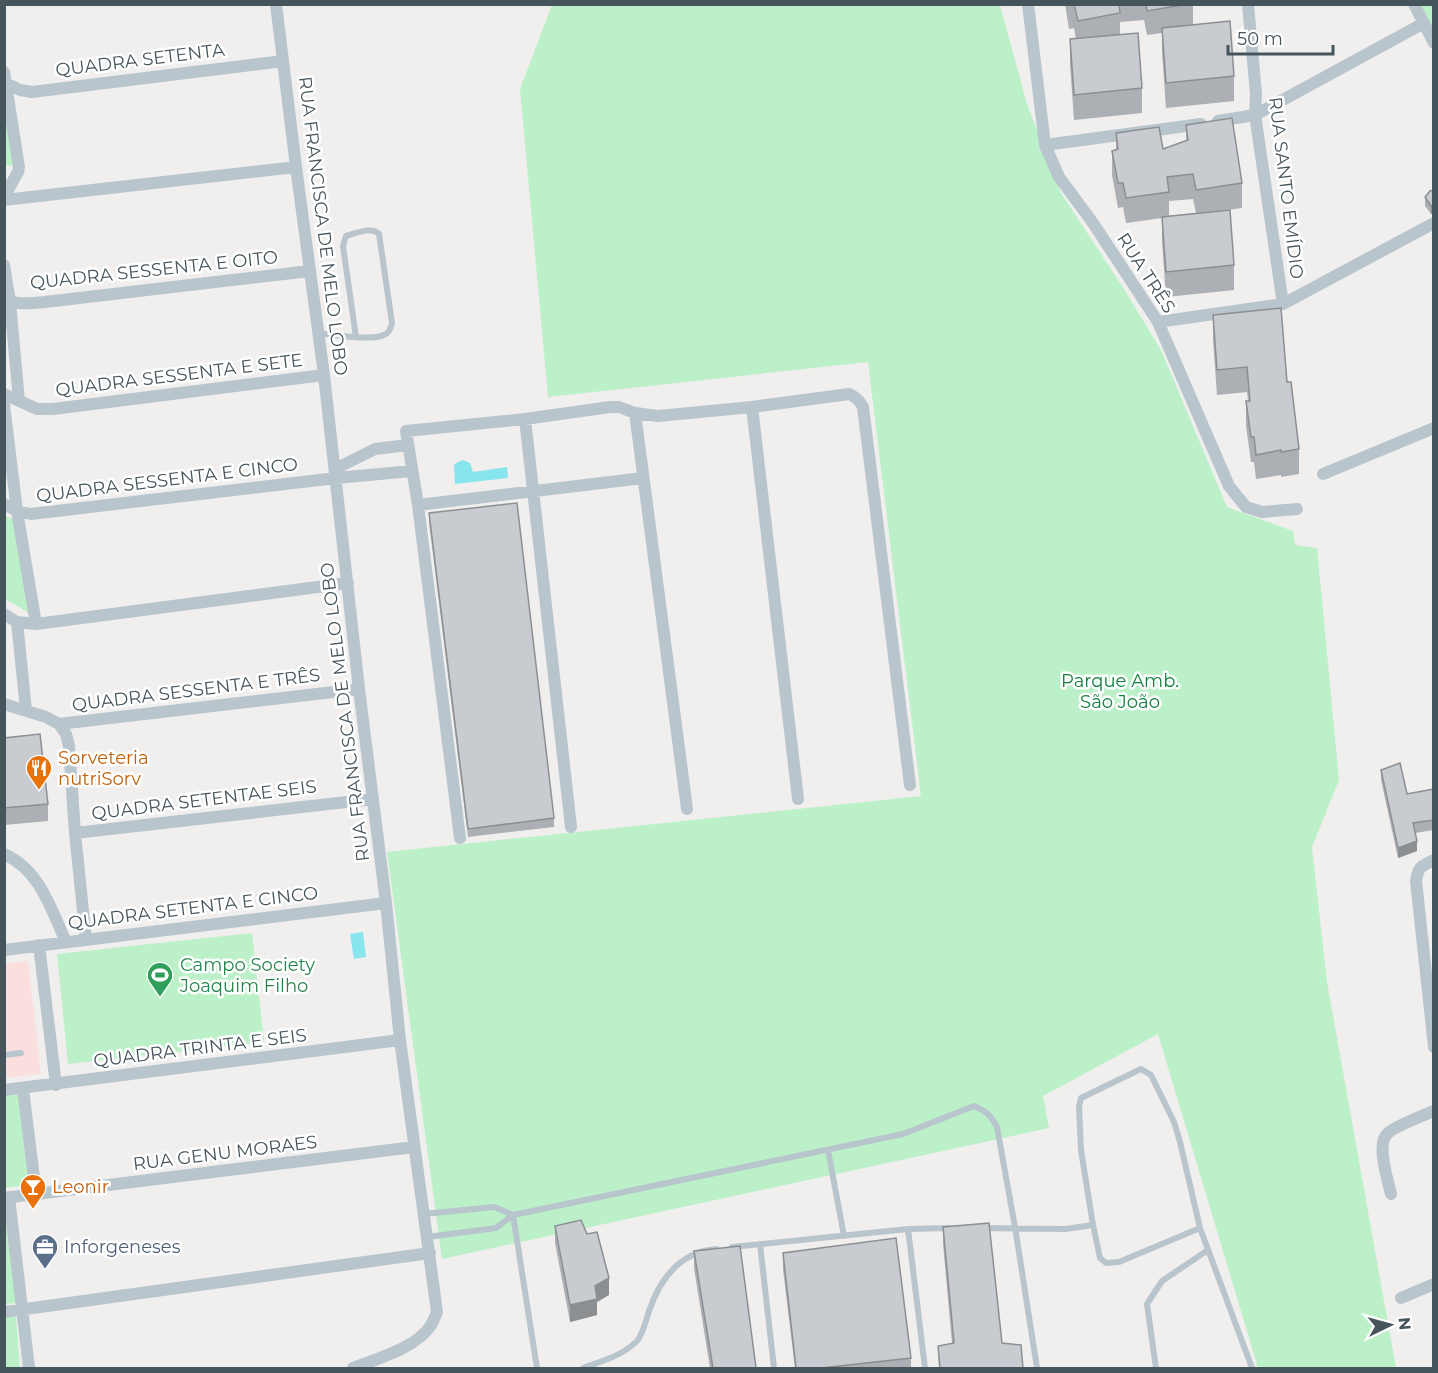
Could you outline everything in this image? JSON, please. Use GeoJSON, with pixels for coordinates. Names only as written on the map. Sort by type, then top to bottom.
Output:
{"type":"FeatureCollection","features":[{"type":"Feature","properties":{"kind":"street","name":"RUA FRANCISCA DE MELO LOBO"},"geometry":{"type":"LineString","coordinates":[[276,4],[336,474],[400,1040],[437,1312],[430,1327],[418,1339],[353,1368]]}},
{"type":"Feature","properties":{"kind":"street","name":"RUA TRÊS"},"geometry":{"type":"LineString","coordinates":[[1028,4],[1045,145],[1059,177],[1158,321],[1229,486],[1246,507],[1262,512],[1297,509]]}},
{"type":"Feature","properties":{"kind":"street","name":"RUA SANTO EMÍDIO"},"geometry":{"type":"LineString","coordinates":[[1248,4],[1256,94],[1255,115],[1283,304]]}},
{"type":"Feature","properties":{"kind":"street"},"geometry":{"type":"LineString","coordinates":[[1414,4],[1434,43]]}},
{"type":"Feature","properties":{"kind":"street"},"geometry":{"type":"LineString","coordinates":[[1045,145],[1178,128],[1255,115],[1424,23]]}},
{"type":"Feature","properties":{"kind":"street","name":"QUADRA SETENTA"},"geometry":{"type":"LineString","coordinates":[[5,79],[20,90],[32,92],[283,60]]}},
{"type":"Feature","properties":{"kind":"street"},"geometry":{"type":"LineString","coordinates":[[4,199],[18,172],[19,161],[5,79]]}},
{"type":"Feature","properties":{"kind":"street"},"geometry":{"type":"LineString","coordinates":[[4,199],[296,167]]}},
{"type":"Feature","properties":{"kind":"street"},"geometry":{"type":"LineString","coordinates":[[4,172],[18,172]]}},
{"type":"Feature","properties":{"kind":"street"},"geometry":{"type":"LineString","coordinates":[[1158,321],[1283,304],[1434,223]]}},
{"type":"Feature","properties":{"kind":"street"},"geometry":{"type":"LineString","coordinates":[[4,265],[19,401]]}},
{"type":"Feature","properties":{"kind":"street","name":"QUADRA SESSENTA E OITO"},"geometry":{"type":"LineString","coordinates":[[7,300],[45,302],[310,271]]}},
{"type":"Feature","properties":{"kind":"street","name":"QUADRA SESSENTA E SETE"},"geometry":{"type":"LineString","coordinates":[[4,394],[37,409],[53,409],[324,375]]}},
{"type":"Feature","properties":{"kind":"street"},"geometry":{"type":"LineString","coordinates":[[460,838],[418,505],[406,431],[525,419],[610,406],[658,416],[752,407],[849,394],[860,401],[863,407],[910,785]]}},
{"type":"Feature","properties":{"kind":"street"},"geometry":{"type":"LineString","coordinates":[[4,405],[17,511],[36,624]]}},
{"type":"Feature","properties":{"kind":"street"},"geometry":{"type":"LineString","coordinates":[[752,407],[798,799]]}},
{"type":"Feature","properties":{"kind":"street"},"geometry":{"type":"LineString","coordinates":[[635,413],[687,809]]}},
{"type":"Feature","properties":{"kind":"street"},"geometry":{"type":"LineString","coordinates":[[525,419],[571,827]]}},
{"type":"Feature","properties":{"kind":"street"},"geometry":{"type":"LineString","coordinates":[[1323,474],[1434,428]]}},
{"type":"Feature","properties":{"kind":"street"},"geometry":{"type":"LineString","coordinates":[[336,474],[375,449],[408,445]]}},
{"type":"Feature","properties":{"kind":"street","name":"QUADRA SESSENTA E CINCO"},"geometry":{"type":"LineString","coordinates":[[4,504],[17,511],[31,514],[336,474],[412,471]]}},
{"type":"Feature","properties":{"kind":"street"},"geometry":{"type":"LineString","coordinates":[[418,505],[643,478]]}},
{"type":"Feature","properties":{"kind":"street"},"geometry":{"type":"LineString","coordinates":[[4,614],[17,622],[36,624],[348,583]]}},
{"type":"Feature","properties":{"kind":"street"},"geometry":{"type":"LineString","coordinates":[[17,622],[26,710]]}},
{"type":"Feature","properties":{"kind":"street","name":"QUADRA SESSENTA E TRÊS"},"geometry":{"type":"LineString","coordinates":[[4,704],[46,717],[59,724],[359,689]]}},
{"type":"Feature","properties":{"kind":"street"},"geometry":{"type":"LineString","coordinates":[[59,724],[66,734],[69,746],[86,940]]}},
{"type":"Feature","properties":{"kind":"street","name":"QUADRA SETENTAE SEIS"},"geometry":{"type":"LineString","coordinates":[[75,833],[373,799]]}},
{"type":"Feature","properties":{"kind":"street"},"geometry":{"type":"LineString","coordinates":[[6,855],[29,871],[42,888],[66,942]]}},
{"type":"Feature","properties":{"kind":"street"},"geometry":{"type":"LineString","coordinates":[[1434,860],[1420,867],[1417,874],[1434,1047]]}},
{"type":"Feature","properties":{"kind":"street","name":"QUADRA SETENTA E CINCO"},"geometry":{"type":"LineString","coordinates":[[4,950],[386,903]]}},
{"type":"Feature","properties":{"kind":"street"},"geometry":{"type":"LineString","coordinates":[[39,945],[56,1084]]}},
{"type":"Feature","properties":{"kind":"street","name":"QUADRA TRINTA E SEIS"},"geometry":{"type":"LineString","coordinates":[[4,1090],[400,1040]]}},
{"type":"Feature","properties":{"kind":"street"},"geometry":{"type":"LineString","coordinates":[[23,1089],[36,1194]]}},
{"type":"Feature","properties":{"kind":"street"},"geometry":{"type":"LineString","coordinates":[[1391,1194],[1382,1152],[1382,1143],[1386,1135],[1434,1111]]}},
{"type":"Feature","properties":{"kind":"street","name":"RUA GENU MORAES"},"geometry":{"type":"LineString","coordinates":[[7,1197],[414,1147]]}},
{"type":"Feature","properties":{"kind":"street"},"geometry":{"type":"LineString","coordinates":[[7,1197],[28,1368]]}},
{"type":"Feature","properties":{"kind":"street"},"geometry":{"type":"LineString","coordinates":[[4,1312],[430,1253]]}},
{"type":"Feature","properties":{"kind":"street"},"geometry":{"type":"LineString","coordinates":[[1401,1298],[1434,1284]]}},
{"type":"Feature","properties":{"kind":"lane"},"geometry":{"type":"LineString","coordinates":[[318,333],[356,337],[384,335],[390,329],[392,323],[379,234],[371,229],[346,236],[343,246],[356,337]]}},
{"type":"Feature","properties":{"kind":"lane"},"geometry":{"type":"LineString","coordinates":[[4,1055],[21,1053]]}},
{"type":"Feature","properties":{"kind":"lane"},"geometry":{"type":"LineString","coordinates":[[1200,1228],[1119,1262],[1106,1263],[1100,1258],[1081,1150],[1079,1107],[1081,1098],[1142,1069],[1151,1075],[1174,1122],[1200,1228],[1252,1368]]}},
{"type":"Feature","properties":{"kind":"lane"},"geometry":{"type":"LineString","coordinates":[[427,1237],[496,1228],[513,1215],[903,1134],[974,1106],[986,1111],[997,1127],[1037,1368]]}},
{"type":"Feature","properties":{"kind":"lane"},"geometry":{"type":"LineString","coordinates":[[828,1150],[844,1236]]}},
{"type":"Feature","properties":{"kind":"lane"},"geometry":{"type":"LineString","coordinates":[[424,1214],[494,1207],[513,1215]]}},
{"type":"Feature","properties":{"kind":"lane"},"geometry":{"type":"LineString","coordinates":[[513,1215],[537,1368]]}},
{"type":"Feature","properties":{"kind":"lane"},"geometry":{"type":"LineString","coordinates":[[979,1228],[1066,1229],[1093,1225]]}},
{"type":"Feature","properties":{"kind":"lane"},"geometry":{"type":"LineString","coordinates":[[729,1247],[908,1229],[956,1228]]}},
{"type":"Feature","properties":{"kind":"lane"},"geometry":{"type":"LineString","coordinates":[[908,1229],[925,1368]]}},
{"type":"Feature","properties":{"kind":"lane"},"geometry":{"type":"LineString","coordinates":[[760,1244],[774,1368]]}},
{"type":"Feature","properties":{"kind":"lane"},"geometry":{"type":"LineString","coordinates":[[583,1368],[623,1353],[639,1339],[654,1297],[671,1270],[685,1258],[708,1249],[718,1248]]}},
{"type":"Feature","properties":{"kind":"lane"},"geometry":{"type":"LineString","coordinates":[[1156,1368],[1148,1304],[1162,1281],[1208,1250]]}},
{"type":"Feature","properties":{"kind":"shaded area"},"geometry":{"type":"Polygon","coordinates":[[[28,961],[41,1074],[5,1078],[4,964],[28,961]]]}},
{"type":"Feature","properties":{"kind":"green space","name":"Parque Amb. São João"},"geometry":{"type":"Polygon","coordinates":[[[552,5],[1000,5],[1027,104],[1061,193],[1161,350],[1227,507],[1293,531],[1295,545],[1317,548],[1339,780],[1312,847],[1327,982],[1396,1368],[1258,1368],[1158,1034],[1043,1096],[1049,1128],[442,1259],[387,852],[921,796],[868,362],[548,397],[520,89],[552,5]]]}},
{"type":"Feature","properties":{"kind":"green space"},"geometry":{"type":"Polygon","coordinates":[[[1414,5],[1433,5],[1433,43],[1414,5]]]}},
{"type":"Feature","properties":{"kind":"green space"},"geometry":{"type":"Polygon","coordinates":[[[5,104],[14,166],[5,165],[5,104]]]}},
{"type":"Feature","properties":{"kind":"green space"},"geometry":{"type":"Polygon","coordinates":[[[4,515],[17,521],[31,614],[5,599],[4,515]]]}},
{"type":"Feature","properties":{"kind":"green space","name":"Campo Society Joaquim Filho"},"geometry":{"type":"Polygon","coordinates":[[[252,933],[264,1042],[68,1064],[57,954],[252,933]]]}},
{"type":"Feature","properties":{"kind":"green space"},"geometry":{"type":"Polygon","coordinates":[[[18,1094],[29,1185],[5,1188],[4,1096],[18,1094]]]}},
{"type":"Feature","properties":{"kind":"green space"},"geometry":{"type":"Polygon","coordinates":[[[4,1208],[17,1303],[5,1304],[4,1208]]]}},
{"type":"Feature","properties":{"kind":"green space"},"geometry":{"type":"Polygon","coordinates":[[[16,1316],[20,1368],[5,1368],[5,1317],[16,1316]]]}},
{"type":"Feature","properties":{"kind":"water"},"geometry":{"type":"Polygon","coordinates":[[[463,460],[470,463],[473,472],[507,467],[508,478],[455,484],[454,465],[463,460]]]}},
{"type":"Feature","properties":{"kind":"water"},"geometry":{"type":"Polygon","coordinates":[[[363,932],[366,957],[354,959],[350,934],[363,932]]]}},
{"type":"Feature","properties":{"kind":"building"},"geometry":{"type":"Polygon","coordinates":[[[1074,4],[1119,4],[1120,13],[1078,21],[1074,4]]]}},
{"type":"Feature","properties":{"kind":"building"},"geometry":{"type":"Polygon","coordinates":[[[1146,4],[1188,4],[1147,11],[1146,4]]]}},
{"type":"Feature","properties":{"kind":"building"},"geometry":{"type":"Polygon","coordinates":[[[1230,21],[1234,76],[1166,83],[1162,28],[1230,21]]]}},
{"type":"Feature","properties":{"kind":"building"},"geometry":{"type":"Polygon","coordinates":[[[1138,33],[1142,88],[1074,95],[1070,39],[1138,33]]]}},
{"type":"Feature","properties":{"kind":"building"},"geometry":{"type":"Polygon","coordinates":[[[1232,118],[1242,183],[1196,190],[1193,174],[1167,177],[1169,192],[1126,198],[1123,183],[1118,183],[1112,151],[1118,149],[1116,133],[1159,127],[1163,149],[1188,140],[1186,125],[1232,118]]]}},
{"type":"Feature","properties":{"kind":"building"},"geometry":{"type":"Polygon","coordinates":[[[1434,190],[1434,205],[1431,206],[1425,197],[1434,190]]]}},
{"type":"Feature","properties":{"kind":"building"},"geometry":{"type":"Polygon","coordinates":[[[1230,210],[1234,265],[1166,272],[1162,217],[1230,210]]]}},
{"type":"Feature","properties":{"kind":"building"},"geometry":{"type":"Polygon","coordinates":[[[1281,308],[1287,382],[1291,382],[1299,449],[1256,455],[1246,401],[1250,401],[1247,367],[1217,370],[1213,315],[1281,308]]]}},
{"type":"Feature","properties":{"kind":"building"},"geometry":{"type":"Polygon","coordinates":[[[517,503],[554,818],[468,829],[429,513],[517,503]]]}},
{"type":"Feature","properties":{"kind":"building"},"geometry":{"type":"Polygon","coordinates":[[[40,734],[48,804],[4,808],[4,738],[40,734]]]}},
{"type":"Feature","properties":{"kind":"building"},"geometry":{"type":"Polygon","coordinates":[[[1400,763],[1407,794],[1434,789],[1434,820],[1413,823],[1417,841],[1398,848],[1381,770],[1400,763]]]}},
{"type":"Feature","properties":{"kind":"building"},"geometry":{"type":"Polygon","coordinates":[[[581,1220],[587,1234],[597,1232],[609,1278],[595,1286],[597,1299],[570,1305],[555,1226],[581,1220]]]}},
{"type":"Feature","properties":{"kind":"building"},"geometry":{"type":"Polygon","coordinates":[[[989,1223],[1002,1343],[1021,1345],[1023,1368],[940,1368],[938,1346],[954,1343],[943,1227],[989,1223]]]}},
{"type":"Feature","properties":{"kind":"building"},"geometry":{"type":"Polygon","coordinates":[[[896,1238],[911,1358],[821,1368],[796,1368],[783,1253],[896,1238]]]}},
{"type":"Feature","properties":{"kind":"building"},"geometry":{"type":"Polygon","coordinates":[[[740,1246],[756,1368],[713,1368],[694,1251],[740,1246]]]}},
{"type":"Feature","properties":{"kind":"place","name":"Sorveteria nutriSorv"},"geometry":{"type":"Point","coordinates":[39,791]}},
{"type":"Feature","properties":{"kind":"place","name":"Campo Society Joaquim Filho"},"geometry":{"type":"Point","coordinates":[160,998]}},
{"type":"Feature","properties":{"kind":"place","name":"Leonir"},"geometry":{"type":"Point","coordinates":[33,1210]}},
{"type":"Feature","properties":{"kind":"place","name":"Inforgeneses"},"geometry":{"type":"Point","coordinates":[45,1270]}}]}
